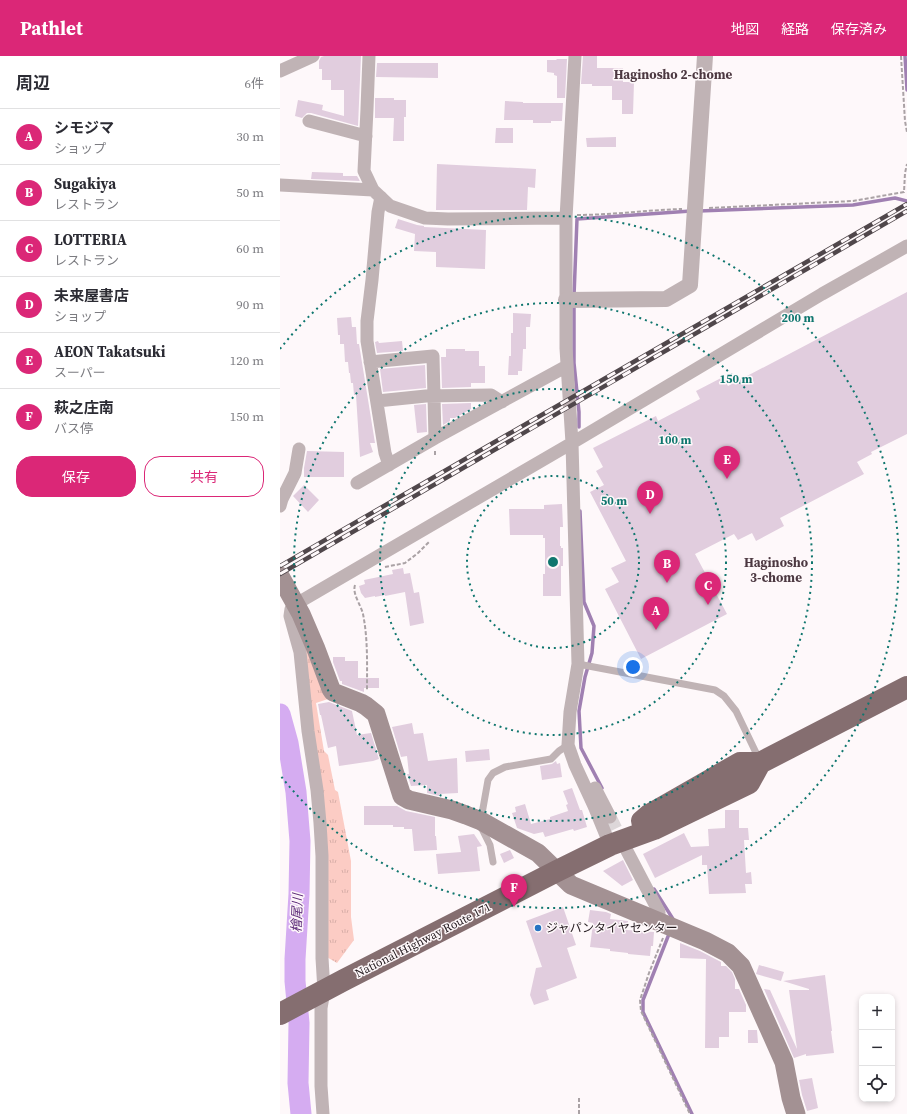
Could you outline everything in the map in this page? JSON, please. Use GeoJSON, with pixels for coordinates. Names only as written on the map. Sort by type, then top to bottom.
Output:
{"type":"FeatureCollection","features":[{"type":"Feature","properties":{"kind":"highway","name":"National Highway Route 171"},"geometry":{"type":"LineString","coordinates":[[280,1014],[556,871],[619,848],[650,815],[740,763],[760,763],[907,687]]}},
{"type":"Feature","properties":{"kind":"main road"},"geometry":{"type":"LineString","coordinates":[[280,576],[296,604],[333,692],[366,706],[376,714],[402,796],[409,800],[452,810],[481,821],[538,853],[571,885],[706,941],[728,953],[741,966],[784,1062],[790,1098],[796,1114]]}},
{"type":"Feature","properties":{"kind":"street"},"geometry":{"type":"LineString","coordinates":[[280,71],[313,56]]}},
{"type":"Feature","properties":{"kind":"street"},"geometry":{"type":"LineString","coordinates":[[369,56],[364,171],[377,193],[390,206],[425,218],[566,218]]}},
{"type":"Feature","properties":{"kind":"street"},"geometry":{"type":"LineString","coordinates":[[575,56],[566,218],[566,300],[567,366],[572,443],[579,664],[570,712],[568,745],[594,806],[659,912],[663,924]]}},
{"type":"Feature","properties":{"kind":"street"},"geometry":{"type":"LineString","coordinates":[[566,300],[666,299],[690,285],[705,56]]}},
{"type":"Feature","properties":{"kind":"street"},"geometry":{"type":"LineString","coordinates":[[309,121],[366,136]]}},
{"type":"Feature","properties":{"kind":"street"},"geometry":{"type":"LineString","coordinates":[[280,185],[377,193]]}},
{"type":"Feature","properties":{"kind":"street"},"geometry":{"type":"LineString","coordinates":[[377,193],[378,212],[367,321],[367,341],[385,453],[389,465]]}},
{"type":"Feature","properties":{"kind":"street"},"geometry":{"type":"LineString","coordinates":[[323,1114],[321,1086],[322,856],[320,823],[317,790],[308,731],[300,652],[290,616],[291,609],[296,604],[572,443],[822,294],[907,246]]}},
{"type":"Feature","properties":{"kind":"street"},"geometry":{"type":"LineString","coordinates":[[370,362],[433,356],[435,438]]}},
{"type":"Feature","properties":{"kind":"street"},"geometry":{"type":"LineString","coordinates":[[357,483],[435,438],[567,366]]}},
{"type":"Feature","properties":{"kind":"street"},"geometry":{"type":"LineString","coordinates":[[377,402],[434,396],[491,395],[502,402]]}},
{"type":"Feature","properties":{"kind":"street"},"geometry":{"type":"LineString","coordinates":[[280,506],[295,473],[299,449]]}},
{"type":"Feature","properties":{"kind":"street"},"geometry":{"type":"LineString","coordinates":[[576,765],[592,781],[610,817]]}},
{"type":"Feature","properties":{"kind":"lane"},"geometry":{"type":"LineString","coordinates":[[579,664],[715,690],[724,696],[736,711],[760,763]]}},
{"type":"Feature","properties":{"kind":"lane"},"geometry":{"type":"LineString","coordinates":[[493,862],[490,845],[480,825],[488,780],[493,773],[505,767],[551,759],[568,745]]}},
{"type":"Feature","properties":{"kind":"path"},"geometry":{"type":"LineString","coordinates":[[901,56],[904,121],[907,132]]}},
{"type":"Feature","properties":{"kind":"path"},"geometry":{"type":"LineString","coordinates":[[566,218],[577,215],[597,215],[648,210],[853,201],[904,192],[907,164]]}},
{"type":"Feature","properties":{"kind":"path"},"geometry":{"type":"LineString","coordinates":[[381,568],[401,564],[418,553],[432,538],[434,534],[434,523]]}},
{"type":"Feature","properties":{"kind":"path"},"geometry":{"type":"LineString","coordinates":[[357,581],[354,586],[354,592],[362,613],[368,658],[366,706]]}},
{"type":"Feature","properties":{"kind":"path"},"geometry":{"type":"LineString","coordinates":[[663,924],[640,1000],[641,1011],[690,1114]]}},
{"type":"Feature","properties":{"kind":"path"},"geometry":{"type":"LineString","coordinates":[[579,1097],[579,1114]]}},
{"type":"Feature","properties":{"kind":"green space"},"geometry":{"type":"Polygon","coordinates":[[[298,619],[328,699],[316,703],[324,751],[328,755],[335,790],[338,792],[351,861],[351,917],[354,940],[337,963],[325,956],[298,619]]]}},
{"type":"Feature","properties":{"kind":"building"},"geometry":{"type":"Polygon","coordinates":[[[361,56],[358,126],[311,113],[307,113],[302,118],[295,116],[298,100],[323,105],[322,110],[344,116],[344,90],[331,90],[331,80],[322,80],[322,69],[319,69],[319,61],[321,57],[361,56]]]}},
{"type":"Feature","properties":{"kind":"building"},"geometry":{"type":"Polygon","coordinates":[[[583,56],[597,56],[597,68],[623,68],[623,82],[634,82],[633,114],[622,114],[622,100],[612,100],[612,86],[592,86],[592,84],[581,84],[583,56]]]}},
{"type":"Feature","properties":{"kind":"building"},"geometry":{"type":"Polygon","coordinates":[[[567,59],[565,98],[557,98],[557,76],[554,75],[554,73],[547,72],[547,60],[567,59]]]}},
{"type":"Feature","properties":{"kind":"building"},"geometry":{"type":"Polygon","coordinates":[[[377,63],[438,63],[438,78],[376,77],[377,63]]]}},
{"type":"Feature","properties":{"kind":"building"},"geometry":{"type":"Polygon","coordinates":[[[375,98],[394,98],[394,100],[406,100],[404,141],[393,141],[394,118],[375,118],[375,98]]]}},
{"type":"Feature","properties":{"kind":"building"},"geometry":{"type":"Polygon","coordinates":[[[505,101],[523,103],[563,103],[562,121],[551,121],[551,123],[533,123],[533,120],[504,120],[505,101]]]}},
{"type":"Feature","properties":{"kind":"building"},"geometry":{"type":"Polygon","coordinates":[[[496,128],[513,128],[513,143],[495,143],[496,128]]]}},
{"type":"Feature","properties":{"kind":"building"},"geometry":{"type":"Polygon","coordinates":[[[616,137],[616,147],[587,147],[586,138],[616,137]]]}},
{"type":"Feature","properties":{"kind":"building"},"geometry":{"type":"Polygon","coordinates":[[[437,164],[536,169],[535,188],[528,187],[527,210],[436,210],[437,164]]]}},
{"type":"Feature","properties":{"kind":"building"},"geometry":{"type":"Polygon","coordinates":[[[312,172],[343,173],[343,176],[357,176],[360,181],[311,179],[312,172]]]}},
{"type":"Feature","properties":{"kind":"building"},"geometry":{"type":"Polygon","coordinates":[[[398,219],[424,227],[486,230],[485,269],[436,267],[436,252],[414,251],[415,234],[395,228],[398,219]]]}},
{"type":"Feature","properties":{"kind":"building"},"geometry":{"type":"Polygon","coordinates":[[[907,292],[907,434],[871,452],[872,454],[857,462],[864,474],[780,518],[784,526],[756,541],[752,533],[738,540],[734,534],[695,554],[727,614],[641,659],[605,589],[619,582],[611,568],[626,561],[590,492],[604,485],[596,471],[603,467],[593,448],[656,416],[658,421],[700,399],[696,391],[723,377],[728,386],[907,292]]]}},
{"type":"Feature","properties":{"kind":"building"},"geometry":{"type":"Polygon","coordinates":[[[513,313],[531,314],[530,327],[526,327],[526,349],[523,349],[522,371],[518,371],[518,375],[508,375],[509,356],[511,356],[511,333],[513,333],[513,313]]]}},
{"type":"Feature","properties":{"kind":"building"},"geometry":{"type":"Polygon","coordinates":[[[351,317],[352,327],[356,327],[357,344],[359,344],[375,443],[370,443],[373,452],[360,457],[356,395],[354,395],[353,383],[351,383],[348,362],[345,362],[344,344],[340,344],[340,335],[338,335],[337,318],[351,317]]]}},
{"type":"Feature","properties":{"kind":"building"},"geometry":{"type":"Polygon","coordinates":[[[378,341],[379,343],[402,341],[403,351],[377,353],[375,342],[378,341]]]}},
{"type":"Feature","properties":{"kind":"building"},"geometry":{"type":"Polygon","coordinates":[[[446,349],[479,351],[479,366],[485,366],[485,383],[471,383],[471,387],[442,388],[441,357],[446,357],[446,349]]]}},
{"type":"Feature","properties":{"kind":"building"},"geometry":{"type":"Polygon","coordinates":[[[425,365],[426,388],[383,392],[380,369],[425,365]]]}},
{"type":"Feature","properties":{"kind":"building"},"geometry":{"type":"Polygon","coordinates":[[[471,403],[471,409],[455,418],[450,418],[450,421],[443,425],[442,404],[471,403]]]}},
{"type":"Feature","properties":{"kind":"building"},"geometry":{"type":"Polygon","coordinates":[[[426,404],[427,432],[417,433],[414,405],[426,404]]]}},
{"type":"Feature","properties":{"kind":"building"},"geometry":{"type":"Polygon","coordinates":[[[307,451],[344,452],[344,477],[304,477],[307,451]]]}},
{"type":"Feature","properties":{"kind":"building"},"geometry":{"type":"Polygon","coordinates":[[[304,485],[319,500],[308,512],[293,496],[304,485]]]}},
{"type":"Feature","properties":{"kind":"building"},"geometry":{"type":"Polygon","coordinates":[[[562,504],[563,527],[560,527],[560,546],[563,548],[563,566],[561,566],[561,596],[543,596],[543,574],[545,574],[545,538],[543,538],[543,535],[510,535],[509,509],[544,509],[544,505],[562,504]]]}},
{"type":"Feature","properties":{"kind":"building"},"geometry":{"type":"Polygon","coordinates":[[[403,568],[404,574],[410,573],[414,593],[419,592],[424,623],[410,626],[405,592],[365,598],[361,593],[359,586],[365,584],[364,580],[393,574],[392,570],[403,568]]]}},
{"type":"Feature","properties":{"kind":"building"},"geometry":{"type":"Polygon","coordinates":[[[333,657],[345,657],[345,661],[358,661],[358,678],[379,678],[379,688],[364,688],[364,692],[342,684],[333,662],[333,657]]]}},
{"type":"Feature","properties":{"kind":"building"},"geometry":{"type":"Polygon","coordinates":[[[329,702],[352,711],[357,735],[371,733],[379,759],[339,766],[336,746],[328,748],[318,704],[329,702]]]}},
{"type":"Feature","properties":{"kind":"building"},"geometry":{"type":"Polygon","coordinates":[[[412,723],[414,734],[423,733],[428,761],[457,758],[458,793],[439,794],[439,796],[427,793],[427,785],[411,786],[407,774],[409,774],[407,756],[401,757],[392,727],[412,723]]]}},
{"type":"Feature","properties":{"kind":"building"},"geometry":{"type":"Polygon","coordinates":[[[489,749],[490,760],[466,762],[465,751],[489,749]]]}},
{"type":"Feature","properties":{"kind":"building"},"geometry":{"type":"Polygon","coordinates":[[[556,761],[557,764],[560,763],[562,777],[542,780],[540,766],[552,764],[556,761]]]}},
{"type":"Feature","properties":{"kind":"building"},"geometry":{"type":"Polygon","coordinates":[[[572,788],[580,810],[582,810],[587,827],[574,831],[573,829],[545,837],[543,832],[534,834],[517,828],[512,813],[516,812],[515,807],[525,804],[531,824],[550,819],[550,817],[568,811],[566,805],[568,804],[563,791],[572,788]]]}},
{"type":"Feature","properties":{"kind":"building"},"geometry":{"type":"Polygon","coordinates":[[[364,806],[397,806],[406,811],[435,817],[437,850],[414,851],[412,829],[393,827],[393,825],[364,825],[364,806]]]}},
{"type":"Feature","properties":{"kind":"building"},"geometry":{"type":"Polygon","coordinates":[[[725,810],[739,810],[739,828],[748,828],[749,840],[744,840],[746,873],[751,872],[752,884],[745,884],[746,893],[709,894],[707,865],[702,865],[702,855],[655,878],[643,854],[684,833],[691,847],[709,846],[708,829],[725,828],[725,810]]]}},
{"type":"Feature","properties":{"kind":"building"},"geometry":{"type":"Polygon","coordinates":[[[474,834],[482,846],[477,847],[480,871],[438,874],[436,854],[461,852],[458,836],[474,834]]]}},
{"type":"Feature","properties":{"kind":"building"},"geometry":{"type":"Polygon","coordinates":[[[510,850],[514,858],[504,863],[500,854],[510,850]]]}},
{"type":"Feature","properties":{"kind":"building"},"geometry":{"type":"Polygon","coordinates":[[[623,860],[633,880],[622,886],[603,871],[623,860]]]}},
{"type":"Feature","properties":{"kind":"building"},"geometry":{"type":"Polygon","coordinates":[[[563,907],[576,945],[567,948],[577,978],[546,990],[549,1000],[534,1005],[530,995],[536,968],[542,967],[526,921],[563,907]]]}},
{"type":"Feature","properties":{"kind":"building"},"geometry":{"type":"Polygon","coordinates":[[[590,910],[611,914],[610,919],[628,921],[627,930],[654,932],[653,946],[651,946],[650,956],[628,954],[610,951],[610,949],[590,947],[593,923],[588,922],[590,910]]]}},
{"type":"Feature","properties":{"kind":"building"},"geometry":{"type":"Polygon","coordinates":[[[680,943],[721,962],[721,966],[726,966],[732,972],[735,979],[735,989],[739,989],[746,1005],[746,1012],[729,1012],[729,1037],[719,1037],[719,1048],[705,1048],[706,959],[680,958],[680,943]]]}},
{"type":"Feature","properties":{"kind":"building"},"geometry":{"type":"Polygon","coordinates":[[[759,965],[784,972],[781,981],[756,974],[759,965]]]}},
{"type":"Feature","properties":{"kind":"building"},"geometry":{"type":"Polygon","coordinates":[[[825,975],[834,1053],[806,1056],[806,1054],[794,1058],[764,989],[770,990],[797,1049],[789,990],[809,989],[783,981],[825,975]]]}},
{"type":"Feature","properties":{"kind":"building"},"geometry":{"type":"Polygon","coordinates":[[[748,1030],[757,1030],[758,1043],[748,1043],[748,1030]]]}},
{"type":"Feature","properties":{"kind":"building"},"geometry":{"type":"Polygon","coordinates":[[[812,1078],[818,1108],[807,1111],[799,1080],[812,1078]]]}},
{"type":"Feature","properties":{"kind":"waterway"},"geometry":{"type":"LineString","coordinates":[[905,56],[907,90]]}},
{"type":"Feature","properties":{"kind":"waterway"},"geometry":{"type":"LineString","coordinates":[[699,211],[853,205],[895,198],[907,201]]}},
{"type":"Feature","properties":{"kind":"waterway"},"geometry":{"type":"LineString","coordinates":[[574,296],[577,219],[691,211]]}},
{"type":"Feature","properties":{"kind":"waterway"},"geometry":{"type":"LineString","coordinates":[[574,305],[574,363],[579,427]]}},
{"type":"Feature","properties":{"kind":"waterway"},"geometry":{"type":"LineString","coordinates":[[580,511],[584,602],[594,626],[592,653],[585,677],[579,711],[581,748],[602,788]]}},
{"type":"Feature","properties":{"kind":"waterway","name":"檜尾川"},"geometry":{"type":"LineString","coordinates":[[280,714],[288,743],[296,792],[300,841],[295,981],[299,1023],[298,1083],[301,1114]]}},
{"type":"Feature","properties":{"kind":"waterway"},"geometry":{"type":"LineString","coordinates":[[654,889],[673,919]]}},
{"type":"Feature","properties":{"kind":"waterway"},"geometry":{"type":"LineString","coordinates":[[669,934],[643,1000],[643,1012],[692,1114]]}},
{"type":"Feature","properties":{"kind":"tunnel"},"geometry":{"type":"LineString","coordinates":[[610,817],[624,845]]}},
{"type":"Feature","properties":{"kind":"railway"},"geometry":{"type":"LineString","coordinates":[[280,566],[907,204]]}},
{"type":"Feature","properties":{"kind":"railway"},"geometry":{"type":"LineString","coordinates":[[280,574],[907,211]]}},
{"type":"Feature","properties":{"kind":"place","name":"AEON Takatsuki"},"geometry":{"type":"Point","coordinates":[727,479]}},
{"type":"Feature","properties":{"kind":"place","name":"未来屋書店"},"geometry":{"type":"Point","coordinates":[650,514]}},
{"type":"Feature","properties":{"kind":"place","name":"Sugakiya"},"geometry":{"type":"Point","coordinates":[667,583]}},
{"type":"Feature","properties":{"kind":"place","name":"LOTTERIA"},"geometry":{"type":"Point","coordinates":[708,605]}},
{"type":"Feature","properties":{"kind":"place","name":"シモジマ"},"geometry":{"type":"Point","coordinates":[656,630]}},
{"type":"Feature","properties":{"kind":"place","name":"萩之庄南"},"geometry":{"type":"Point","coordinates":[514,907]}},
{"type":"Feature","properties":{"kind":"place","name":"ジャパンタイヤセンター"},"geometry":{"type":"Point","coordinates":[538,928]}},
{"type":"Feature","properties":{"kind":"district","name":"Haginosho 2-chome"},"geometry":{"type":"Point","coordinates":[673,74]}},
{"type":"Feature","properties":{"kind":"district","name":"Haginosho 3-chome"},"geometry":{"type":"Point","coordinates":[776,570]}}]}
